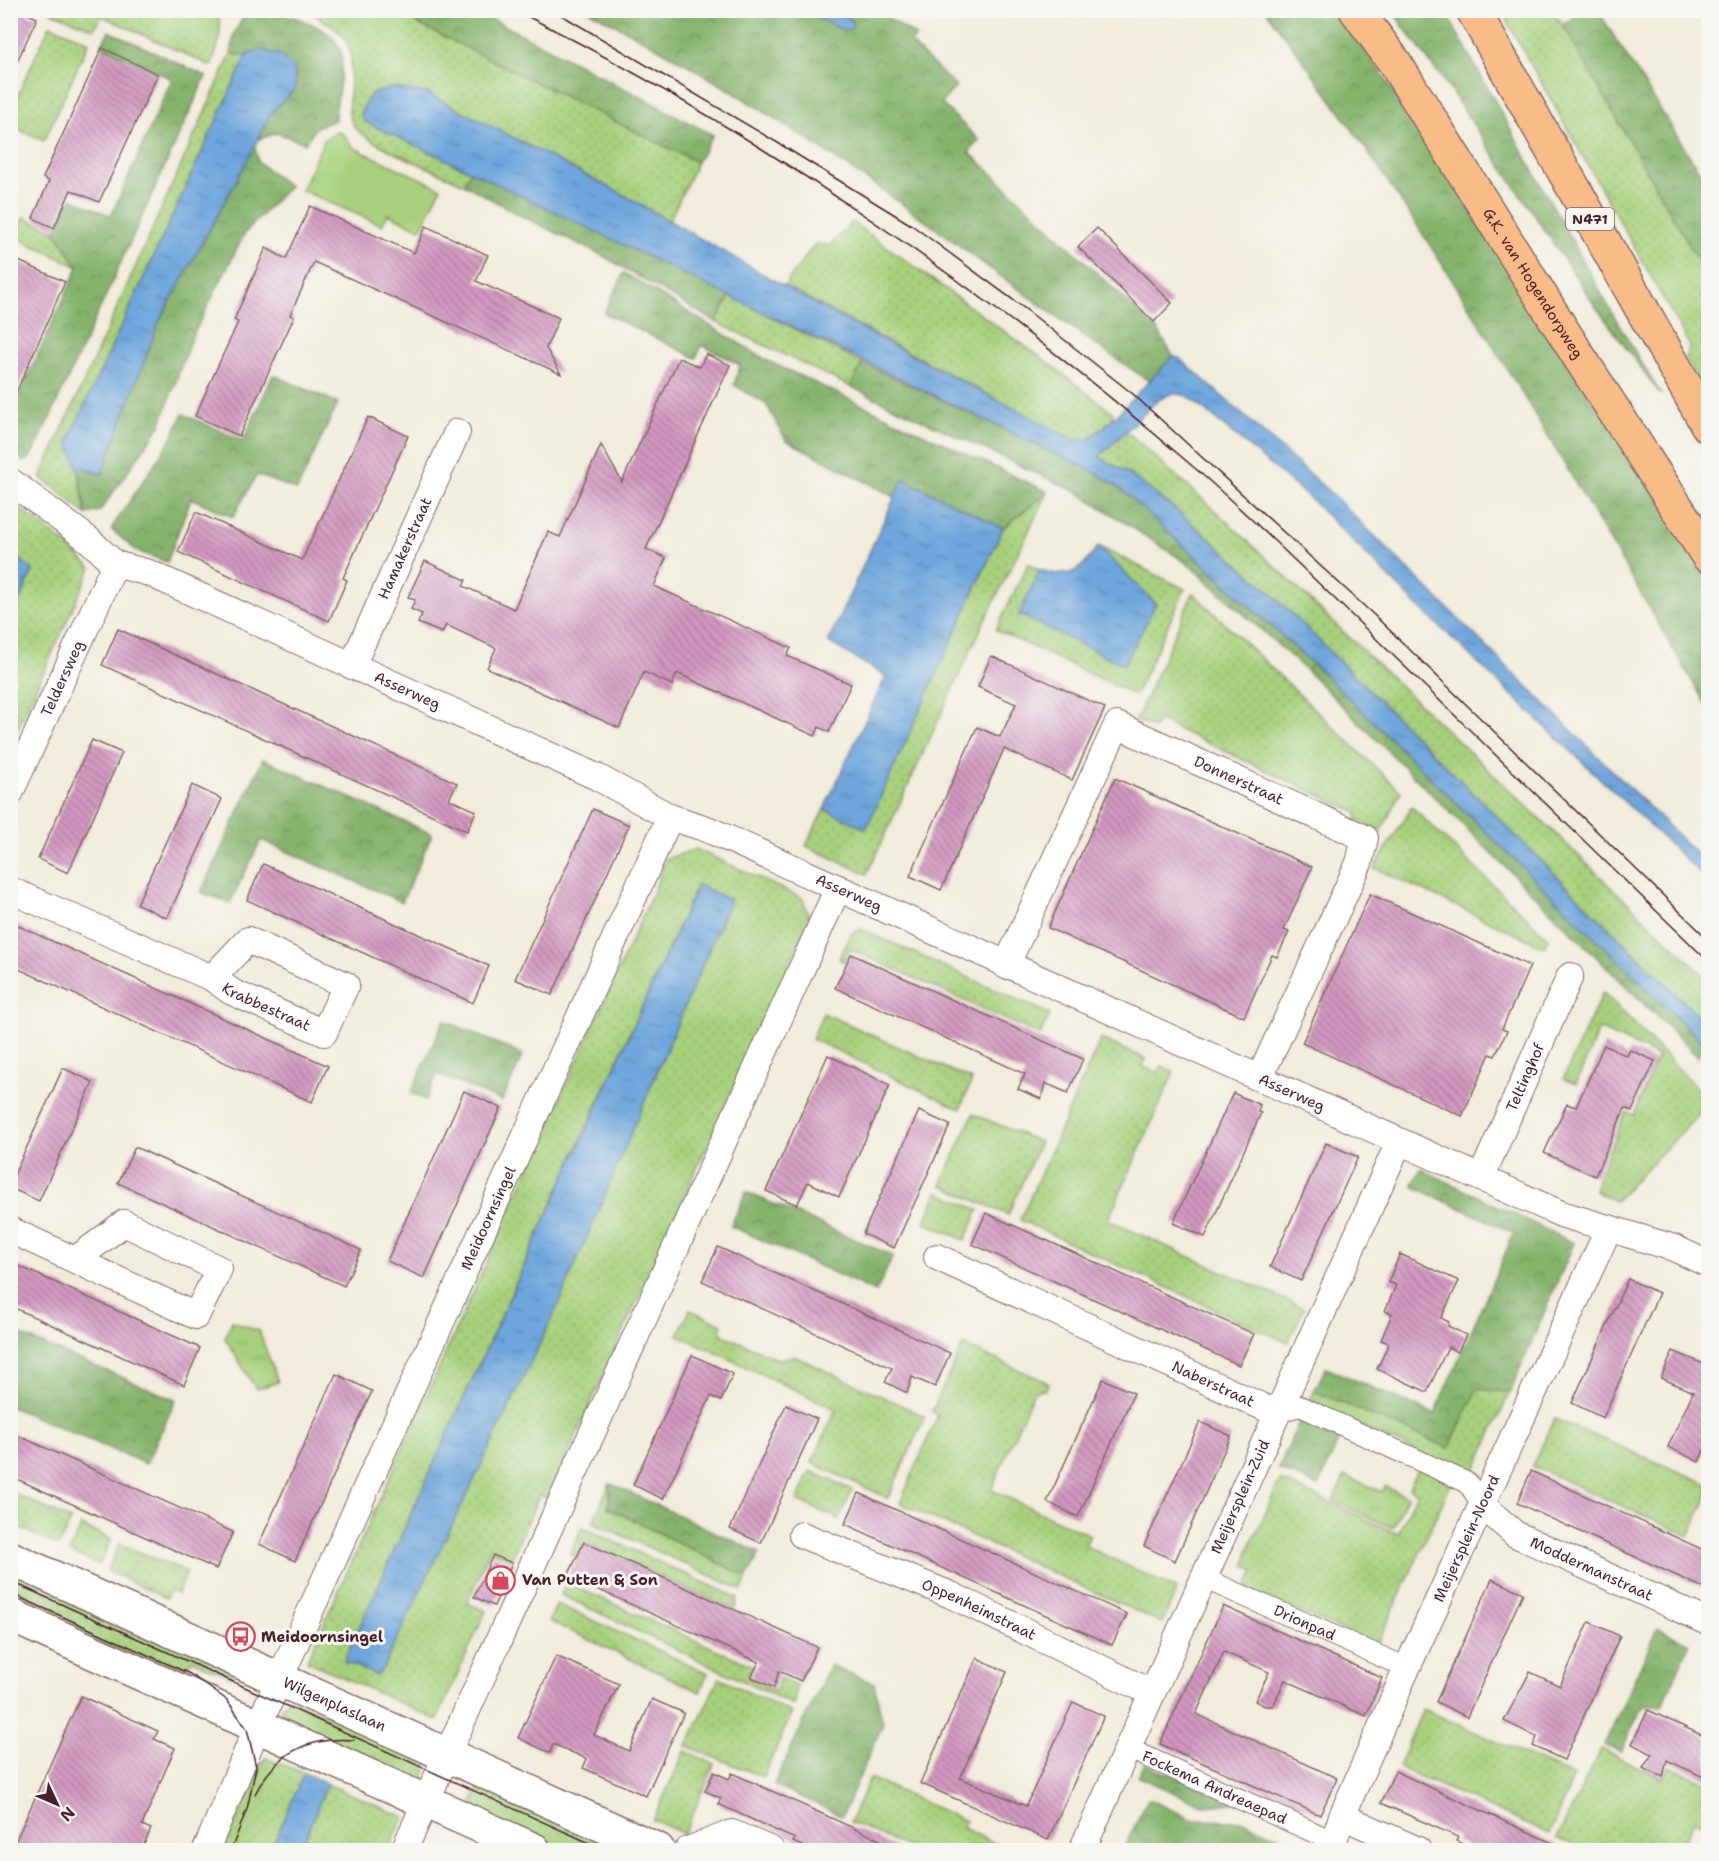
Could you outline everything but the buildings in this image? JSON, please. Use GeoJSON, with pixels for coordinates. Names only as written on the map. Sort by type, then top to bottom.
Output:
{"type":"FeatureCollection","features":[{"type":"Feature","properties":{"kind":"main road","name":"G.K. van Hogendorpweg"},"geometry":{"type":"LineString","coordinates":[[1356,10],[1395,63],[1569,342],[1708,556]]}},
{"type":"Feature","properties":{"kind":"main road","name":"N471"},"geometry":{"type":"LineString","coordinates":[[1473,10],[1708,426]]}},
{"type":"Feature","properties":{"kind":"street","name":"Hamakerstraat"},"geometry":{"type":"LineString","coordinates":[[352,666],[457,432]]}},
{"type":"Feature","properties":{"kind":"street","name":"Asserweg"},"geometry":{"type":"LineString","coordinates":[[10,481],[89,540],[115,564],[149,573],[597,777],[670,817],[707,829],[1006,966],[1260,1077],[1561,1214],[1674,1248],[1708,1264]]}},
{"type":"Feature","properties":{"kind":"street","name":"Teldersweg"},"geometry":{"type":"LineString","coordinates":[[10,793],[115,564]]}},
{"type":"Feature","properties":{"kind":"street","name":"Donnerstraat"},"geometry":{"type":"LineString","coordinates":[[1006,966],[1117,725],[1365,838],[1359,863],[1260,1077]]}},
{"type":"Feature","properties":{"kind":"street","name":"Meidoornsingel"},"geometry":{"type":"LineString","coordinates":[[206,1851],[258,1727],[670,817]]}},
{"type":"Feature","properties":{"kind":"street"},"geometry":{"type":"LineString","coordinates":[[404,1851],[838,888]]}},
{"type":"Feature","properties":{"kind":"street","name":"Krabbestraat"},"geometry":{"type":"LineString","coordinates":[[10,890],[212,978],[232,992],[324,1033],[346,985],[248,940],[212,978]]}},
{"type":"Feature","properties":{"kind":"street","name":"Teltinghof"},"geometry":{"type":"LineString","coordinates":[[1480,1178],[1570,976]]}},
{"type":"Feature","properties":{"kind":"street","name":"Meijersplein-Zuid"},"geometry":{"type":"LineString","coordinates":[[1082,1851],[1399,1142]]}},
{"type":"Feature","properties":{"kind":"street"},"geometry":{"type":"LineString","coordinates":[[10,1230],[196,1316],[219,1269],[124,1223],[75,1260]]}},
{"type":"Feature","properties":{"kind":"street","name":"Meijersplein-Noord"},"geometry":{"type":"LineString","coordinates":[[1333,1846],[1342,1816],[1407,1668],[1609,1228]]}},
{"type":"Feature","properties":{"kind":"street","name":"Naberstraat"},"geometry":{"type":"LineString","coordinates":[[937,1257],[1276,1413]]}},
{"type":"Feature","properties":{"kind":"street"},"geometry":{"type":"LineString","coordinates":[[1276,1413],[1300,1406],[1468,1483],[1482,1505]]}},
{"type":"Feature","properties":{"kind":"street","name":"Moddermanstraat"},"geometry":{"type":"LineString","coordinates":[[1482,1505],[1515,1534],[1708,1622]]}},
{"type":"Feature","properties":{"kind":"street","name":"Oppenheimstraat"},"geometry":{"type":"LineString","coordinates":[[802,1535],[951,1595],[1152,1694]]}},
{"type":"Feature","properties":{"kind":"street","name":"Wilgenplaslaan"},"geometry":{"type":"LineString","coordinates":[[10,1558],[279,1682],[658,1851]]}},
{"type":"Feature","properties":{"kind":"street","name":"Drionpad"},"geometry":{"type":"LineString","coordinates":[[1203,1578],[1407,1668]]}},
{"type":"Feature","properties":{"kind":"street"},"geometry":{"type":"LineString","coordinates":[[10,1615],[534,1851]]}},
{"type":"Feature","properties":{"kind":"street","name":"Fockema Andreaepad"},"geometry":{"type":"LineString","coordinates":[[1127,1748],[1333,1846]]}},
{"type":"Feature","properties":{"kind":"street"},"geometry":{"type":"LineString","coordinates":[[1342,1816],[1418,1851]]}},
{"type":"Feature","properties":{"kind":"street"},"geometry":{"type":"LineString","coordinates":[[688,1851],[732,1833],[771,1851]]}},
{"type":"Feature","properties":{"kind":"green space"},"geometry":{"type":"Polygon","coordinates":[[[267,10],[289,15],[313,25],[324,31],[339,48],[342,66],[335,120],[316,127],[305,143],[277,133],[259,139],[269,115],[295,89],[262,50],[247,55],[231,54],[234,34],[245,14],[267,10]]]}},
{"type":"Feature","properties":{"kind":"green space"},"geometry":{"type":"Polygon","coordinates":[[[49,11],[217,11],[220,25],[219,39],[211,66],[102,16],[94,29],[49,11]]]}},
{"type":"Feature","properties":{"kind":"green space"},"geometry":{"type":"Polygon","coordinates":[[[307,11],[400,11],[409,19],[697,162],[669,221],[427,93],[399,89],[371,94],[360,114],[366,122],[471,171],[464,184],[374,142],[354,126],[350,117],[351,66],[348,45],[336,29],[307,11]]]}},
{"type":"Feature","properties":{"kind":"green space"},"geometry":{"type":"Polygon","coordinates":[[[400,11],[477,11],[713,135],[697,162],[408,19],[400,11]]]}},
{"type":"Feature","properties":{"kind":"green space"},"geometry":{"type":"Polygon","coordinates":[[[589,11],[801,11],[844,30],[849,30],[853,21],[833,11],[878,11],[916,36],[911,43],[956,87],[941,103],[979,140],[969,152],[1158,331],[1173,356],[1149,381],[879,188],[809,141],[700,73],[589,11]]]}},
{"type":"Feature","properties":{"kind":"green space"},"geometry":{"type":"Polygon","coordinates":[[[1266,11],[1337,11],[1369,54],[1708,566],[1708,708],[1551,441],[1443,265],[1327,94],[1266,11]]]}},
{"type":"Feature","properties":{"kind":"green space"},"geometry":{"type":"Polygon","coordinates":[[[1392,11],[1445,11],[1611,311],[1661,395],[1596,307],[1449,88],[1392,11]]]}},
{"type":"Feature","properties":{"kind":"green space"},"geometry":{"type":"Polygon","coordinates":[[[1501,11],[1552,11],[1563,25],[1708,278],[1708,398],[1685,357],[1690,346],[1501,11]]]}},
{"type":"Feature","properties":{"kind":"green space"},"geometry":{"type":"Polygon","coordinates":[[[1582,11],[1598,11],[1708,185],[1708,278],[1563,25],[1582,11]]]}},
{"type":"Feature","properties":{"kind":"green space"},"geometry":{"type":"Polygon","coordinates":[[[50,25],[89,42],[44,141],[11,126],[10,112],[50,25]]]}},
{"type":"Feature","properties":{"kind":"green space"},"geometry":{"type":"Polygon","coordinates":[[[109,31],[206,76],[38,444],[29,459],[24,462],[11,452],[11,413],[78,267],[55,231],[71,198],[111,216],[172,79],[101,46],[109,31]]]}},
{"type":"Feature","properties":{"kind":"green space"},"geometry":{"type":"Polygon","coordinates":[[[231,54],[247,55],[68,441],[78,467],[86,514],[41,477],[231,54]]]}},
{"type":"Feature","properties":{"kind":"green space"},"geometry":{"type":"Polygon","coordinates":[[[336,131],[343,134],[354,148],[441,188],[421,229],[388,214],[382,225],[301,190],[324,140],[336,131]]]}},
{"type":"Feature","properties":{"kind":"green space"},"geometry":{"type":"Polygon","coordinates":[[[255,146],[258,162],[289,186],[245,233],[191,339],[160,426],[100,511],[86,514],[78,467],[102,474],[158,324],[255,146]]]}},
{"type":"Feature","properties":{"kind":"green space"},"geometry":{"type":"Polygon","coordinates":[[[471,171],[730,296],[716,322],[605,257],[514,212],[464,184],[471,171]]]}},
{"type":"Feature","properties":{"kind":"green space"},"geometry":{"type":"Polygon","coordinates":[[[24,217],[55,231],[78,267],[15,237],[24,217]]]}},
{"type":"Feature","properties":{"kind":"green space"},"geometry":{"type":"Polygon","coordinates":[[[852,222],[1054,367],[1113,413],[1112,420],[1089,439],[1074,440],[784,286],[815,244],[830,245],[852,222]]]}},
{"type":"Feature","properties":{"kind":"green space"},"geometry":{"type":"Polygon","coordinates":[[[624,273],[768,361],[1048,492],[1003,528],[903,479],[895,497],[786,440],[766,404],[734,385],[740,365],[702,345],[696,358],[604,313],[624,273]]]}},
{"type":"Feature","properties":{"kind":"green space"},"geometry":{"type":"Polygon","coordinates":[[[730,296],[862,363],[851,387],[716,322],[730,296]]]}},
{"type":"Feature","properties":{"kind":"green space"},"geometry":{"type":"Polygon","coordinates":[[[862,363],[1097,473],[1120,488],[1325,675],[1704,1044],[1698,1057],[1307,671],[1187,563],[1081,494],[851,387],[862,363]]]}},
{"type":"Feature","properties":{"kind":"green space"},"geometry":{"type":"Polygon","coordinates":[[[273,375],[338,403],[297,490],[257,475],[233,517],[191,498],[167,562],[137,551],[111,529],[170,441],[183,414],[243,441],[273,375]]]}},
{"type":"Feature","properties":{"kind":"green space"},"geometry":{"type":"Polygon","coordinates":[[[1125,430],[1229,523],[1708,979],[1708,1026],[1267,589],[1174,508],[1126,472],[1098,457],[1125,430]]]}},
{"type":"Feature","properties":{"kind":"green space"},"geometry":{"type":"Polygon","coordinates":[[[1048,492],[981,628],[867,874],[806,846],[824,809],[866,828],[1003,528],[1048,492]]]}},
{"type":"Feature","properties":{"kind":"green space"},"geometry":{"type":"Polygon","coordinates":[[[11,501],[68,546],[91,568],[11,743],[11,621],[33,570],[11,553],[11,501]]]}},
{"type":"Feature","properties":{"kind":"green space"},"geometry":{"type":"Polygon","coordinates":[[[1098,546],[1185,589],[1135,695],[996,630],[1028,564],[1040,570],[1019,615],[1156,604],[1098,546]]]}},
{"type":"Feature","properties":{"kind":"green space"},"geometry":{"type":"Polygon","coordinates":[[[1193,593],[1401,792],[1381,831],[1356,820],[1358,813],[1158,720],[1154,728],[1136,720],[1193,593]]]}},
{"type":"Feature","properties":{"kind":"green space"},"geometry":{"type":"Polygon","coordinates":[[[263,759],[432,834],[402,902],[261,840],[230,903],[201,892],[263,759]]]}},
{"type":"Feature","properties":{"kind":"green space"},"geometry":{"type":"Polygon","coordinates":[[[1412,807],[1548,938],[1544,947],[1374,868],[1412,807]]]}},
{"type":"Feature","properties":{"kind":"green space"},"geometry":{"type":"Polygon","coordinates":[[[696,849],[802,898],[810,918],[548,1498],[539,1495],[511,1559],[490,1550],[467,1603],[486,1611],[437,1720],[307,1661],[656,886],[665,859],[696,849]],[[697,885],[344,1661],[376,1675],[383,1667],[555,1312],[730,900],[697,885]]]}},
{"type":"Feature","properties":{"kind":"green space"},"geometry":{"type":"Polygon","coordinates":[[[861,929],[1050,1014],[1040,1035],[850,949],[844,962],[839,959],[852,933],[861,929]]]}},
{"type":"Feature","properties":{"kind":"green space"},"geometry":{"type":"Polygon","coordinates":[[[1603,992],[1708,1099],[1708,1105],[1615,1201],[1595,1191],[1597,1179],[1626,1112],[1634,1115],[1658,1056],[1599,1029],[1576,1084],[1563,1079],[1603,992]]]}},
{"type":"Feature","properties":{"kind":"green space"},"geometry":{"type":"Polygon","coordinates":[[[823,1013],[972,1080],[960,1109],[812,1039],[823,1013]]]}},
{"type":"Feature","properties":{"kind":"green space"},"geometry":{"type":"Polygon","coordinates":[[[444,1020],[523,1055],[502,1101],[437,1074],[426,1100],[411,1093],[444,1020]]]}},
{"type":"Feature","properties":{"kind":"green space"},"geometry":{"type":"Polygon","coordinates":[[[1101,1039],[1146,1059],[1142,1066],[1158,1073],[1162,1066],[1174,1072],[1108,1220],[1304,1308],[1288,1343],[1020,1220],[1101,1039]]]}},
{"type":"Feature","properties":{"kind":"green space"},"geometry":{"type":"Polygon","coordinates":[[[973,1114],[1040,1142],[1008,1215],[941,1185],[973,1114]]]}},
{"type":"Feature","properties":{"kind":"green space"},"geometry":{"type":"Polygon","coordinates":[[[1421,1169],[1574,1243],[1510,1392],[1477,1389],[1449,1448],[1314,1391],[1326,1368],[1435,1414],[1514,1233],[1412,1186],[1421,1169]]]}},
{"type":"Feature","properties":{"kind":"green space"},"geometry":{"type":"Polygon","coordinates":[[[746,1192],[893,1256],[876,1292],[731,1226],[746,1192]]]}},
{"type":"Feature","properties":{"kind":"green space"},"geometry":{"type":"Polygon","coordinates":[[[937,1192],[979,1210],[965,1240],[925,1223],[937,1192]]]}},
{"type":"Feature","properties":{"kind":"green space"},"geometry":{"type":"Polygon","coordinates":[[[690,1310],[722,1324],[721,1334],[778,1359],[794,1356],[925,1416],[888,1498],[812,1463],[836,1409],[678,1335],[690,1310]]]}},
{"type":"Feature","properties":{"kind":"green space"},"geometry":{"type":"Polygon","coordinates":[[[232,1321],[259,1331],[278,1382],[256,1389],[225,1338],[232,1321]]]}},
{"type":"Feature","properties":{"kind":"green space"},"geometry":{"type":"Polygon","coordinates":[[[11,1331],[176,1400],[146,1464],[11,1407],[11,1331]]]}},
{"type":"Feature","properties":{"kind":"green space"},"geometry":{"type":"Polygon","coordinates":[[[963,1345],[1049,1383],[1045,1390],[1034,1391],[991,1490],[1090,1535],[1085,1546],[1177,1589],[1162,1623],[900,1503],[938,1415],[932,1411],[963,1345]]]}},
{"type":"Feature","properties":{"kind":"green space"},"geometry":{"type":"Polygon","coordinates":[[[1477,1389],[1510,1392],[1472,1477],[1309,1403],[1314,1391],[1449,1448],[1477,1389]]]}},
{"type":"Feature","properties":{"kind":"green space"},"geometry":{"type":"Polygon","coordinates":[[[1303,1413],[1343,1430],[1319,1486],[1278,1469],[1303,1413]]]}},
{"type":"Feature","properties":{"kind":"green space"},"geometry":{"type":"Polygon","coordinates":[[[1555,1419],[1708,1484],[1708,1493],[1689,1536],[1532,1466],[1555,1419]]]}},
{"type":"Feature","properties":{"kind":"green space"},"geometry":{"type":"Polygon","coordinates":[[[1420,1466],[1453,1480],[1377,1645],[1246,1589],[1254,1571],[1246,1566],[1247,1553],[1280,1480],[1398,1534],[1417,1493],[1409,1488],[1420,1466]]]}},
{"type":"Feature","properties":{"kind":"green space"},"geometry":{"type":"Polygon","coordinates":[[[810,1471],[852,1490],[839,1519],[797,1500],[810,1471]]]}},
{"type":"Feature","properties":{"kind":"green space"},"geometry":{"type":"Polygon","coordinates":[[[1345,1476],[1382,1492],[1385,1486],[1407,1497],[1393,1528],[1333,1501],[1345,1476]]]}},
{"type":"Feature","properties":{"kind":"green space"},"geometry":{"type":"Polygon","coordinates":[[[610,1483],[608,1508],[747,1577],[742,1590],[593,1522],[610,1483]]]}},
{"type":"Feature","properties":{"kind":"green space"},"geometry":{"type":"Polygon","coordinates":[[[611,1484],[760,1553],[747,1577],[608,1507],[611,1484]]]}},
{"type":"Feature","properties":{"kind":"green space"},"geometry":{"type":"Polygon","coordinates":[[[11,1492],[71,1520],[59,1546],[11,1524],[11,1492]]]}},
{"type":"Feature","properties":{"kind":"green space"},"geometry":{"type":"Polygon","coordinates":[[[81,1526],[111,1539],[100,1565],[69,1552],[81,1526]]]}},
{"type":"Feature","properties":{"kind":"green space"},"geometry":{"type":"Polygon","coordinates":[[[582,1527],[738,1598],[734,1610],[584,1542],[577,1557],[570,1554],[582,1527]]]}},
{"type":"Feature","properties":{"kind":"green space"},"geometry":{"type":"Polygon","coordinates":[[[120,1544],[187,1572],[177,1594],[170,1591],[166,1598],[107,1571],[120,1544]]]}},
{"type":"Feature","properties":{"kind":"green space"},"geometry":{"type":"Polygon","coordinates":[[[11,1567],[235,1668],[233,1677],[191,1660],[179,1682],[11,1605],[11,1567]]]}},
{"type":"Feature","properties":{"kind":"green space"},"geometry":{"type":"Polygon","coordinates":[[[567,1583],[753,1666],[748,1677],[775,1691],[780,1678],[796,1685],[794,1705],[561,1595],[567,1583]]]}},
{"type":"Feature","properties":{"kind":"green space"},"geometry":{"type":"Polygon","coordinates":[[[557,1604],[708,1673],[700,1692],[549,1621],[557,1604]]]}},
{"type":"Feature","properties":{"kind":"green space"},"geometry":{"type":"Polygon","coordinates":[[[1658,1628],[1689,1644],[1663,1705],[1648,1705],[1641,1709],[1621,1752],[1604,1745],[1658,1628]]]}},
{"type":"Feature","properties":{"kind":"green space"},"geometry":{"type":"Polygon","coordinates":[[[830,1665],[874,1683],[883,1724],[842,1816],[774,1785],[830,1665]]]}},
{"type":"Feature","properties":{"kind":"green space"},"geometry":{"type":"Polygon","coordinates":[[[719,1678],[792,1713],[763,1777],[687,1746],[719,1678]]]}},
{"type":"Feature","properties":{"kind":"green space"},"geometry":{"type":"Polygon","coordinates":[[[289,1699],[427,1759],[428,1766],[424,1778],[416,1782],[281,1725],[281,1708],[289,1699]]]}},
{"type":"Feature","properties":{"kind":"green space"},"geometry":{"type":"Polygon","coordinates":[[[1423,1709],[1574,1776],[1549,1834],[1398,1767],[1423,1709]]]}},
{"type":"Feature","properties":{"kind":"green space"},"geometry":{"type":"Polygon","coordinates":[[[1601,1749],[1664,1779],[1669,1766],[1708,1783],[1708,1827],[1694,1820],[1680,1850],[1585,1850],[1557,1838],[1601,1749]]]}},
{"type":"Feature","properties":{"kind":"green space"},"geometry":{"type":"Polygon","coordinates":[[[685,1751],[714,1764],[684,1834],[653,1820],[685,1751]]]}},
{"type":"Feature","properties":{"kind":"green space"},"geometry":{"type":"Polygon","coordinates":[[[265,1758],[304,1773],[271,1850],[223,1850],[265,1758]]]}},
{"type":"Feature","properties":{"kind":"green space"},"geometry":{"type":"Polygon","coordinates":[[[1145,1764],[1236,1803],[1205,1806],[1138,1777],[1145,1764]]]}},
{"type":"Feature","properties":{"kind":"green space"},"geometry":{"type":"Polygon","coordinates":[[[870,1778],[965,1821],[963,1828],[1008,1850],[915,1850],[850,1822],[870,1778]]]}},
{"type":"Feature","properties":{"kind":"green space"},"geometry":{"type":"Polygon","coordinates":[[[482,1779],[639,1850],[548,1850],[467,1814],[482,1779]]]}},
{"type":"Feature","properties":{"kind":"green space"},"geometry":{"type":"Polygon","coordinates":[[[327,1784],[404,1817],[389,1850],[300,1850],[327,1784]]]}},
{"type":"Feature","properties":{"kind":"green space"},"geometry":{"type":"Polygon","coordinates":[[[1148,1799],[1194,1820],[1242,1821],[1289,1841],[1285,1850],[1123,1850],[1148,1799]]]}},
{"type":"Feature","properties":{"kind":"water"},"geometry":{"type":"Polygon","coordinates":[[[801,11],[833,11],[850,18],[853,26],[849,30],[844,30],[801,11]]]}},
{"type":"Feature","properties":{"kind":"water"},"geometry":{"type":"Polygon","coordinates":[[[262,50],[279,55],[295,68],[295,89],[269,115],[255,146],[158,324],[102,474],[78,467],[68,441],[247,55],[262,50]]]}},
{"type":"Feature","properties":{"kind":"water"},"geometry":{"type":"Polygon","coordinates":[[[393,88],[427,93],[620,193],[837,316],[1074,440],[1089,439],[1112,420],[1173,356],[1179,358],[1333,495],[1708,865],[1708,881],[1417,605],[1306,495],[1188,396],[1173,393],[1158,400],[1099,457],[1126,472],[1174,508],[1267,589],[1708,1026],[1708,1039],[1704,1044],[1325,675],[1120,488],[1097,473],[365,122],[360,113],[371,94],[393,88]]]}},
{"type":"Feature","properties":{"kind":"water"},"geometry":{"type":"Polygon","coordinates":[[[903,479],[1003,528],[866,829],[824,809],[886,676],[828,642],[903,479]]]}},
{"type":"Feature","properties":{"kind":"water"},"geometry":{"type":"Polygon","coordinates":[[[1098,546],[1156,604],[1124,665],[1019,615],[1040,570],[1060,574],[1074,572],[1086,562],[1098,546]]]}},
{"type":"Feature","properties":{"kind":"water"},"geometry":{"type":"Polygon","coordinates":[[[11,553],[33,570],[11,621],[11,553]]]}},
{"type":"Feature","properties":{"kind":"water"},"geometry":{"type":"Polygon","coordinates":[[[698,885],[730,900],[555,1312],[383,1668],[376,1675],[344,1661],[698,885]]]}},
{"type":"Feature","properties":{"kind":"water"},"geometry":{"type":"Polygon","coordinates":[[[304,1773],[327,1784],[300,1850],[271,1850],[304,1773]]]}},
{"type":"Feature","properties":{"kind":"tram line"},"geometry":{"type":"LineString","coordinates":[[515,10],[695,108],[783,162],[870,219],[955,279],[1119,405],[1197,470],[1274,540],[1708,961]]}},
{"type":"Feature","properties":{"kind":"tram line"},"geometry":{"type":"LineString","coordinates":[[553,10],[913,226],[1028,311],[1133,394],[1374,615],[1708,939]]}},
{"type":"Feature","properties":{"kind":"tram line"},"geometry":{"type":"LineString","coordinates":[[10,1581],[605,1850]]}},
{"type":"Feature","properties":{"kind":"tram line"},"geometry":{"type":"LineString","coordinates":[[10,1593],[190,1674],[227,1700],[247,1729],[256,1767],[247,1809],[231,1850]]}},
{"type":"Feature","properties":{"kind":"tram line"},"geometry":{"type":"LineString","coordinates":[[255,1794],[273,1768],[295,1750],[322,1741],[354,1740]]}},
{"type":"Feature","properties":{"kind":"place","name":"Van Putten & Son"},"geometry":{"type":"Point","coordinates":[501,1580]}},
{"type":"Feature","properties":{"kind":"place","name":"Meidoornsingel"},"geometry":{"type":"Point","coordinates":[240,1637]}}]}
